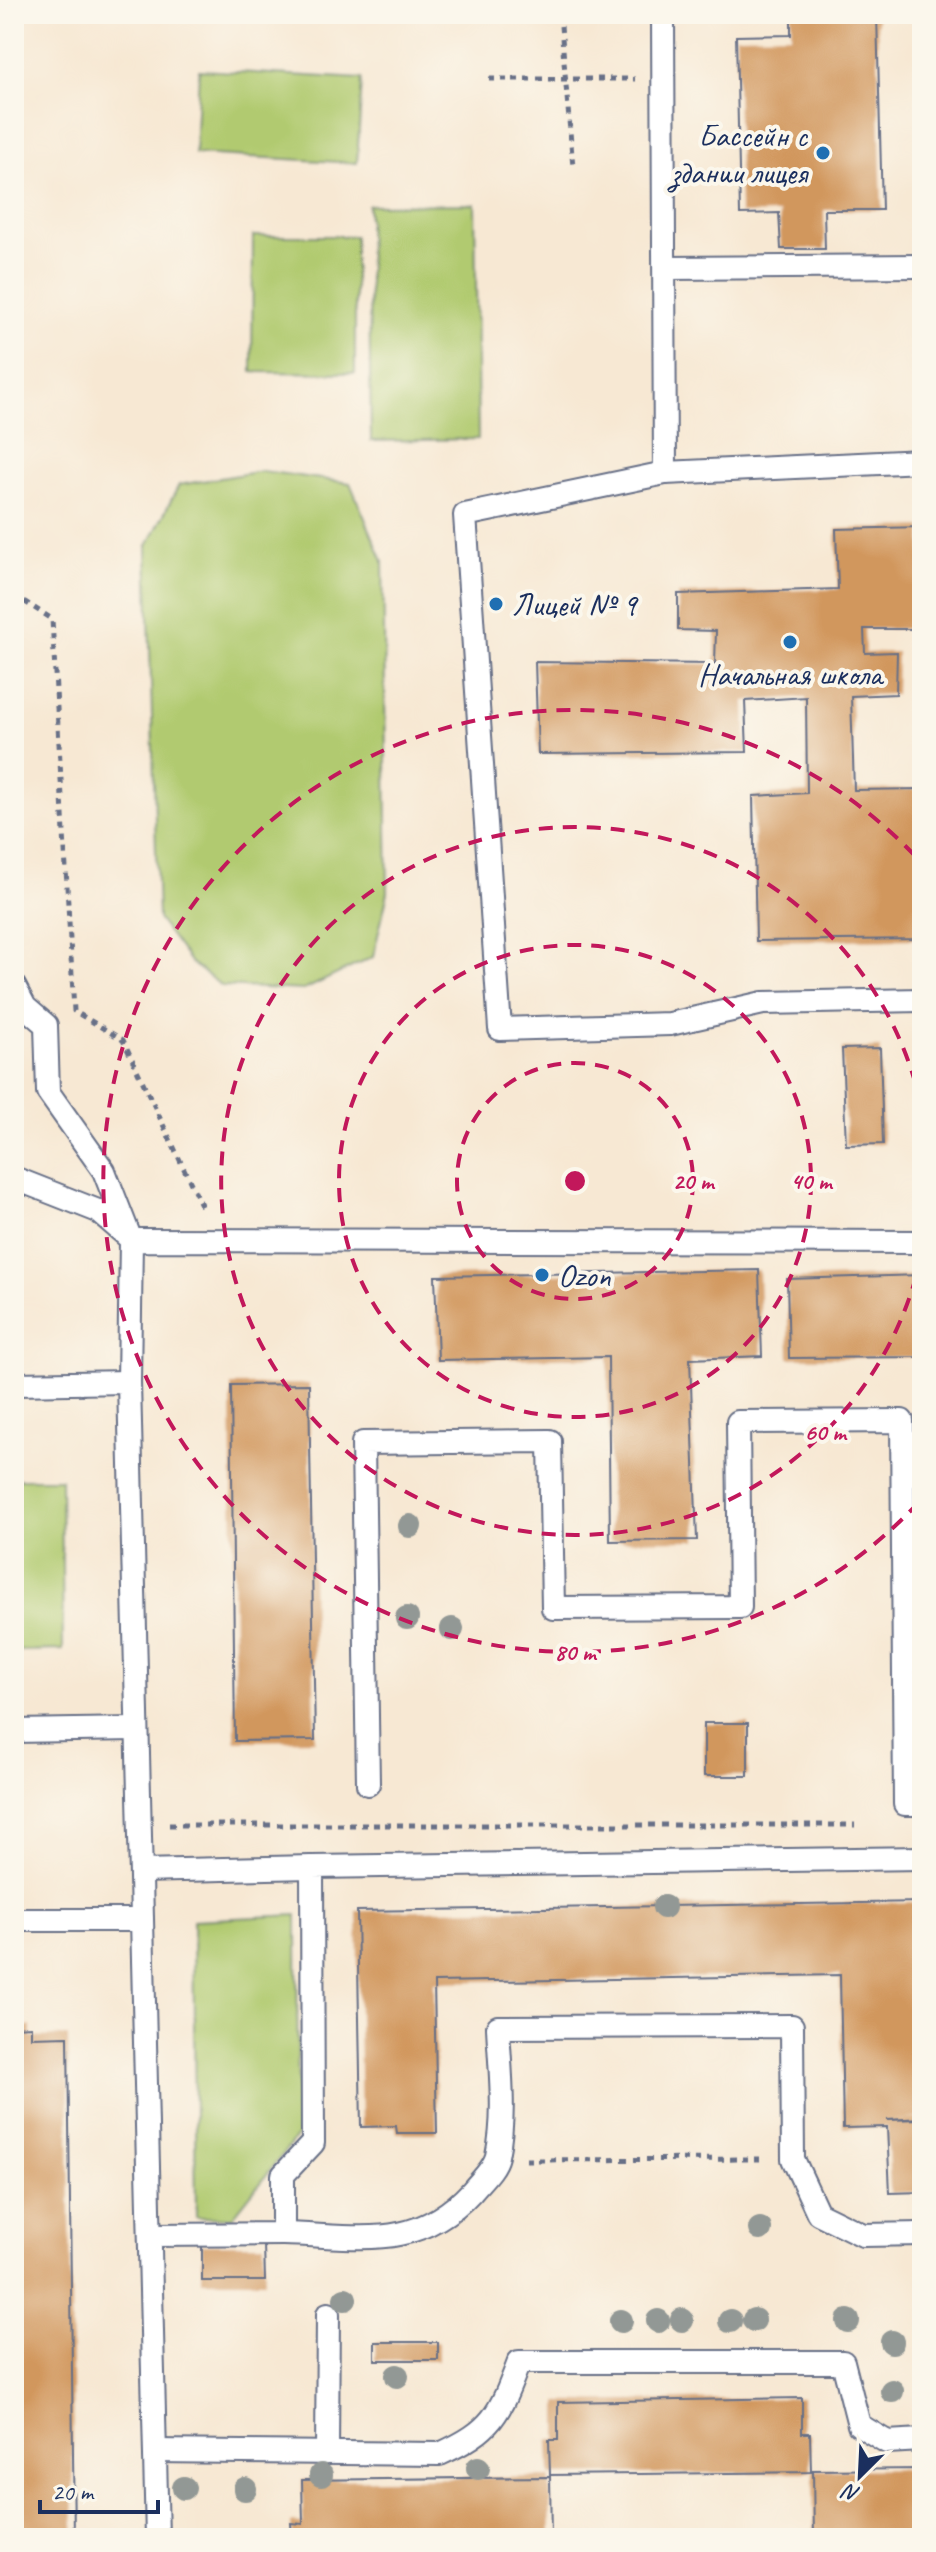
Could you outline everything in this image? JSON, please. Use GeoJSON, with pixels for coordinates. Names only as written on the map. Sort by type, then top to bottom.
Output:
{"type":"FeatureCollection","features":[{"type":"Feature","properties":{"kind":"lane"},"geometry":{"type":"LineString","coordinates":[[663,14],[665,473]]}},
{"type":"Feature","properties":{"kind":"lane"},"geometry":{"type":"LineString","coordinates":[[666,268],[922,266]]}},
{"type":"Feature","properties":{"kind":"lane"},"geometry":{"type":"LineString","coordinates":[[922,461],[665,473],[465,515],[500,1029],[670,1024],[763,1003],[922,1000]]}},
{"type":"Feature","properties":{"kind":"lane"},"geometry":{"type":"LineString","coordinates":[[14,986],[19,1007],[46,1025],[48,1092],[104,1171],[131,1240],[129,1382],[157,2538]]}},
{"type":"Feature","properties":{"kind":"lane"},"geometry":{"type":"LineString","coordinates":[[14,1178],[98,1211],[131,1240],[922,1242]]}},
{"type":"Feature","properties":{"kind":"lane"},"geometry":{"type":"LineString","coordinates":[[14,1384],[129,1382]]}},
{"type":"Feature","properties":{"kind":"lane"},"geometry":{"type":"LineString","coordinates":[[368,1784],[363,1443],[550,1441],[553,1608],[740,1607],[738,1422],[902,1421],[905,1804],[922,1804]]}},
{"type":"Feature","properties":{"kind":"lane"},"geometry":{"type":"LineString","coordinates":[[14,1731],[136,1729]]}},
{"type":"Feature","properties":{"kind":"lane"},"geometry":{"type":"LineString","coordinates":[[141,1871],[922,1858]]}},
{"type":"Feature","properties":{"kind":"lane"},"geometry":{"type":"LineString","coordinates":[[283,2234],[283,2175],[313,2143],[312,1867]]}},
{"type":"Feature","properties":{"kind":"lane"},"geometry":{"type":"LineString","coordinates":[[14,1920],[142,1920]]}},
{"type":"Feature","properties":{"kind":"lane"},"geometry":{"type":"LineString","coordinates":[[150,2235],[391,2236],[428,2228],[458,2206],[496,2161],[502,2121],[498,2027],[792,2026],[793,2159],[818,2213],[863,2235],[922,2234]]}},
{"type":"Feature","properties":{"kind":"lane"},"geometry":{"type":"LineString","coordinates":[[327,2453],[328,2314]]}},
{"type":"Feature","properties":{"kind":"lane"},"geometry":{"type":"LineString","coordinates":[[155,2451],[440,2454],[470,2440],[501,2410],[519,2362],[843,2362],[859,2425],[887,2442],[922,2440]]}},
{"type":"Feature","properties":{"kind":"path"},"geometry":{"type":"LineString","coordinates":[[560,14],[573,167]]}},
{"type":"Feature","properties":{"kind":"path"},"geometry":{"type":"LineString","coordinates":[[489,79],[664,79]]}},
{"type":"Feature","properties":{"kind":"path"},"geometry":{"type":"LineString","coordinates":[[14,595],[52,619],[74,1011],[123,1040],[218,1241]]}},
{"type":"Feature","properties":{"kind":"path"},"geometry":{"type":"LineString","coordinates":[[140,1825],[859,1825]]}},
{"type":"Feature","properties":{"kind":"path"},"geometry":{"type":"LineString","coordinates":[[496,2161],[793,2159]]}},
{"type":"Feature","properties":{"kind":"green space"},"geometry":{"type":"Polygon","coordinates":[[[199,70],[362,79],[357,163],[195,154],[199,70]]]}},
{"type":"Feature","properties":{"kind":"green space"},"geometry":{"type":"Polygon","coordinates":[[[475,204],[478,439],[371,441],[368,205],[475,204]]]}},
{"type":"Feature","properties":{"kind":"green space"},"geometry":{"type":"Polygon","coordinates":[[[253,236],[355,236],[355,373],[252,372],[253,236]]]}},
{"type":"Feature","properties":{"kind":"green space"},"geometry":{"type":"Polygon","coordinates":[[[262,471],[350,483],[383,561],[388,892],[373,957],[304,990],[222,986],[191,963],[158,919],[147,547],[179,485],[262,471]]]}},
{"type":"Feature","properties":{"kind":"green space"},"geometry":{"type":"Polygon","coordinates":[[[14,1479],[61,1479],[63,1650],[14,1651],[14,1479]]]}},
{"type":"Feature","properties":{"kind":"green space"},"geometry":{"type":"Polygon","coordinates":[[[297,1915],[298,2135],[232,2218],[196,2217],[193,1920],[297,1915]]]}},
{"type":"Feature","properties":{"kind":"building"},"geometry":{"type":"Polygon","coordinates":[[[791,14],[877,14],[882,210],[824,210],[825,249],[781,249],[779,213],[740,214],[736,36],[791,35],[791,14]]]}},
{"type":"Feature","properties":{"kind":"building","name":"Начальная школа"},"geometry":{"type":"Polygon","coordinates":[[[922,527],[922,629],[864,629],[865,653],[897,652],[896,694],[851,696],[854,790],[922,789],[922,939],[756,941],[753,796],[807,793],[806,697],[745,701],[747,752],[538,754],[535,662],[715,664],[716,631],[678,630],[678,594],[838,589],[836,529],[922,527]]]}},
{"type":"Feature","properties":{"kind":"building"},"geometry":{"type":"Polygon","coordinates":[[[14,1026],[19,1026],[19,1076],[14,1076],[14,1026]]]}},
{"type":"Feature","properties":{"kind":"building"},"geometry":{"type":"Polygon","coordinates":[[[880,1048],[883,1144],[846,1145],[842,1049],[880,1048]]]}},
{"type":"Feature","properties":{"kind":"building"},"geometry":{"type":"Polygon","coordinates":[[[759,1270],[762,1356],[690,1359],[697,1540],[610,1541],[608,1357],[438,1360],[435,1276],[759,1270]]]}},
{"type":"Feature","properties":{"kind":"building"},"geometry":{"type":"Polygon","coordinates":[[[922,1275],[922,1357],[789,1358],[787,1279],[922,1275]]]}},
{"type":"Feature","properties":{"kind":"building"},"geometry":{"type":"Polygon","coordinates":[[[309,1384],[315,1740],[235,1741],[231,1385],[309,1384]]]}},
{"type":"Feature","properties":{"kind":"building"},"geometry":{"type":"Polygon","coordinates":[[[704,1723],[748,1723],[748,1776],[704,1776],[704,1723]]]}},
{"type":"Feature","properties":{"kind":"building"},"geometry":{"type":"Polygon","coordinates":[[[922,1902],[922,2118],[887,2120],[922,2119],[922,2192],[890,2193],[887,2127],[843,2128],[840,1975],[434,1982],[437,2133],[397,2133],[396,2126],[361,2127],[357,1911],[922,1902]]]}},
{"type":"Feature","properties":{"kind":"building"},"geometry":{"type":"Polygon","coordinates":[[[31,2026],[31,2037],[68,2036],[74,2538],[14,2538],[14,2027],[31,2026]]]}},
{"type":"Feature","properties":{"kind":"building"},"geometry":{"type":"Polygon","coordinates":[[[202,2244],[264,2244],[265,2281],[202,2281],[202,2244]]]}},
{"type":"Feature","properties":{"kind":"building"},"geometry":{"type":"Polygon","coordinates":[[[375,2342],[438,2342],[438,2360],[375,2360],[375,2342]]]}},
{"type":"Feature","properties":{"kind":"building"},"geometry":{"type":"Polygon","coordinates":[[[802,2398],[802,2433],[810,2433],[811,2472],[550,2475],[549,2440],[558,2440],[558,2402],[802,2398]]]}},
{"type":"Feature","properties":{"kind":"building"},"geometry":{"type":"Polygon","coordinates":[[[922,2469],[922,2538],[814,2538],[813,2470],[922,2469]]]}},
{"type":"Feature","properties":{"kind":"building"},"geometry":{"type":"Polygon","coordinates":[[[550,2477],[551,2538],[292,2538],[291,2523],[303,2524],[302,2480],[550,2477]]]}},
{"type":"Feature","properties":{"kind":"place","name":"Бассейн с здании лицея"},"geometry":{"type":"Point","coordinates":[823,153]}},
{"type":"Feature","properties":{"kind":"place","name":"Лицей № 9"},"geometry":{"type":"Point","coordinates":[496,604]}},
{"type":"Feature","properties":{"kind":"place","name":"Начальная школа"},"geometry":{"type":"Point","coordinates":[790,642]}},
{"type":"Feature","properties":{"kind":"place","name":"Ozon"},"geometry":{"type":"Point","coordinates":[542,1275]}}]}
